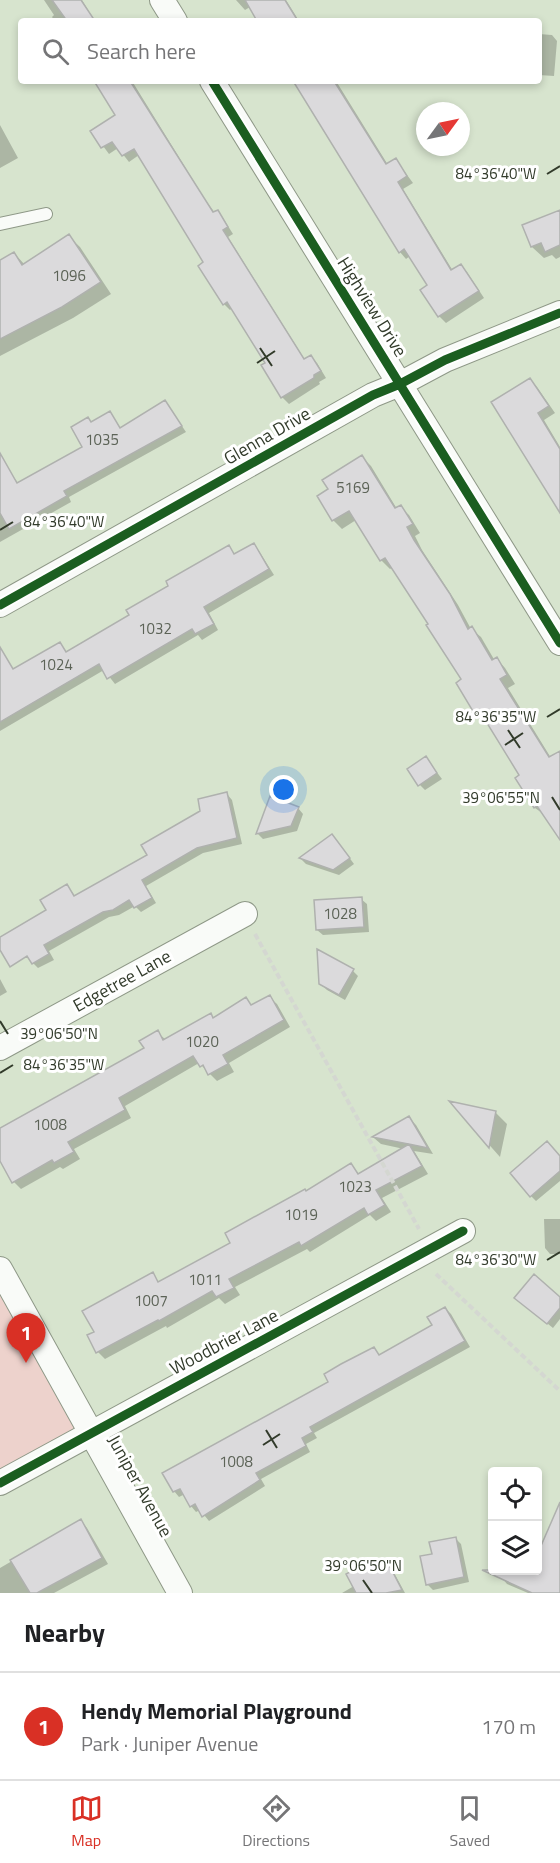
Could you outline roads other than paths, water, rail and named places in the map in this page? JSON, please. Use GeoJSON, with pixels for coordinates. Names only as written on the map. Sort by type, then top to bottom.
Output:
{"type":"FeatureCollection","features":[{"type":"Feature","properties":{"kind":"street"},"geometry":{"type":"LineString","coordinates":[[162,0],[173,18]]}},
{"type":"Feature","properties":{"kind":"street","name":"Highview Drive"},"geometry":{"type":"LineString","coordinates":[[214,84],[560,643]]}},
{"type":"Feature","properties":{"kind":"street","name":"Glenna Drive"},"geometry":{"type":"LineString","coordinates":[[0,605],[373,395],[400,384],[445,360],[560,313]]}},
{"type":"Feature","properties":{"kind":"street","name":"Edgetree Lane"},"geometry":{"type":"LineString","coordinates":[[0,1048],[244,914]]}},
{"type":"Feature","properties":{"kind":"street","name":"Woodbrier Lane"},"geometry":{"type":"LineString","coordinates":[[0,1483],[463,1231]]}},
{"type":"Feature","properties":{"kind":"street","name":"Juniper Avenue"},"geometry":{"type":"LineString","coordinates":[[0,1269],[180,1593]]}},
{"type":"Feature","properties":{"kind":"lane"},"geometry":{"type":"LineString","coordinates":[[0,224],[46,214]]}},
{"type":"Feature","properties":{"kind":"place","name":"Hendy Memorial Playground"},"geometry":{"type":"Point","coordinates":[26,1363]}}]}
